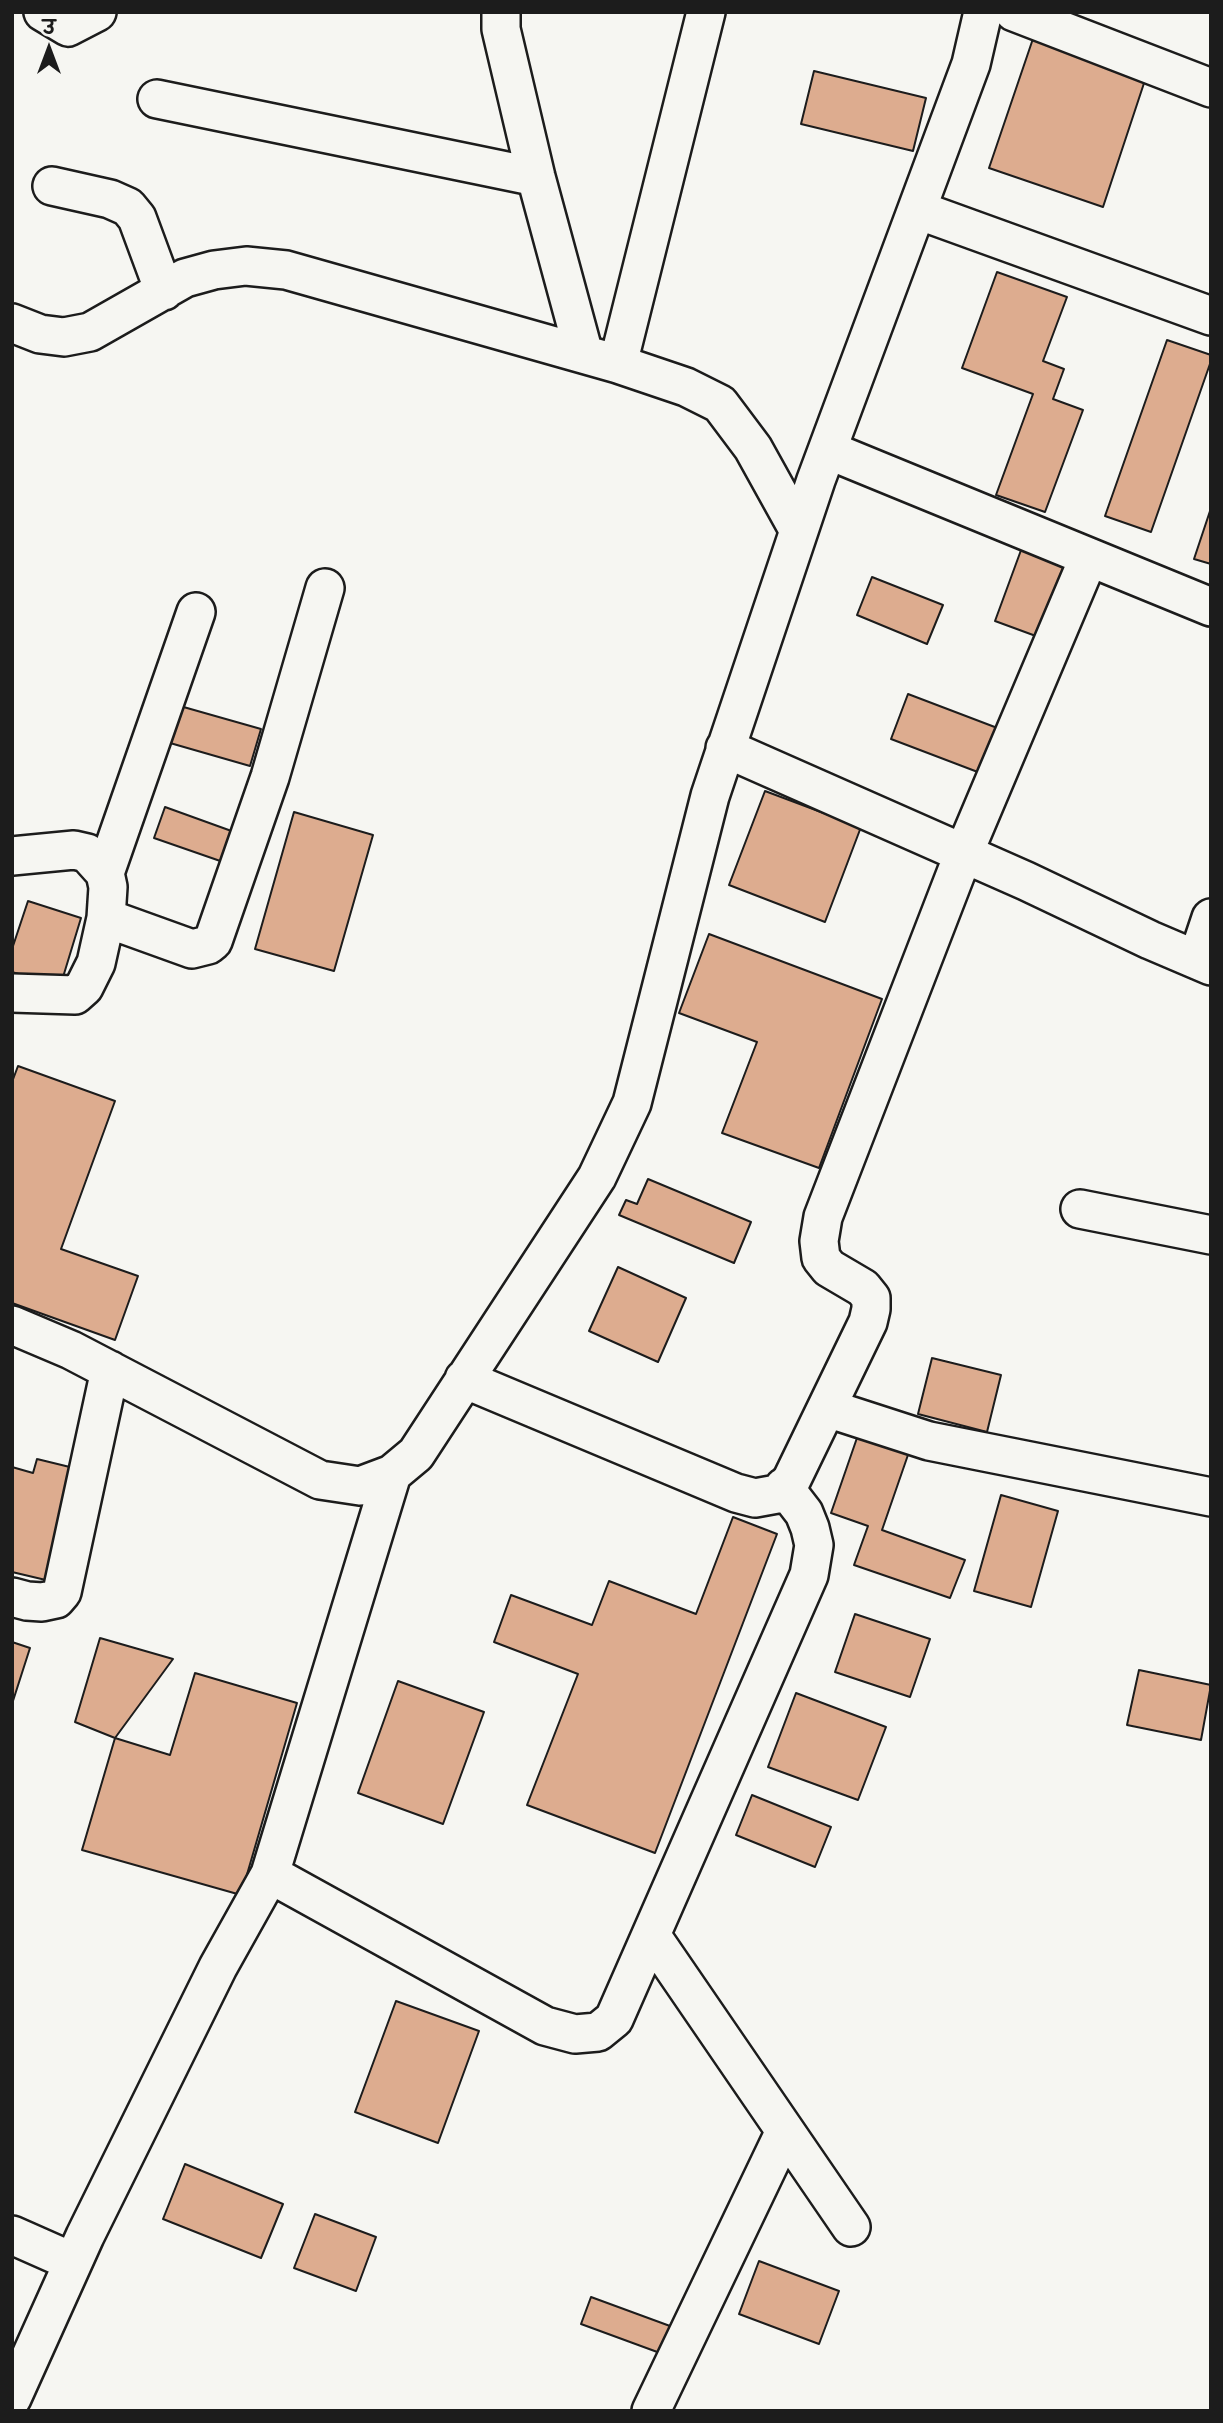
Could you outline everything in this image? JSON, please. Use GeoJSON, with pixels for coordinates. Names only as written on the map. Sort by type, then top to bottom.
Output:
{"type":"FeatureCollection","features":[{"type":"Feature","properties":{"kind":"street"},"geometry":{"type":"LineString","coordinates":[[43,12],[68,27],[97,12]]}},
{"type":"Feature","properties":{"kind":"street"},"geometry":{"type":"LineString","coordinates":[[500,12],[501,29],[536,177],[601,359]]}},
{"type":"Feature","properties":{"kind":"street"},"geometry":{"type":"LineString","coordinates":[[601,359],[706,12]]}},
{"type":"Feature","properties":{"kind":"street"},"geometry":{"type":"LineString","coordinates":[[12,1325],[71,1350],[320,1480],[360,1486],[392,1474],[416,1454],[597,1177],[632,1103],[710,796],[725,748],[828,450],[971,64],[983,12]]}},
{"type":"Feature","properties":{"kind":"street"},"geometry":{"type":"LineString","coordinates":[[1014,12],[1211,88]]}},
{"type":"Feature","properties":{"kind":"street"},"geometry":{"type":"LineString","coordinates":[[157,99],[536,177]]}},
{"type":"Feature","properties":{"kind":"street"},"geometry":{"type":"LineString","coordinates":[[52,186],[110,199],[128,207],[137,218],[164,291]]}},
{"type":"Feature","properties":{"kind":"street"},"geometry":{"type":"LineString","coordinates":[[918,210],[1211,316]]}},
{"type":"Feature","properties":{"kind":"street"},"geometry":{"type":"LineString","coordinates":[[12,323],[40,334],[64,337],[90,332],[186,278],[214,270],[246,266],[286,270],[601,359],[686,387],[720,404],[753,448],[799,531]]}},
{"type":"Feature","properties":{"kind":"street"},"geometry":{"type":"LineString","coordinates":[[828,450],[1211,607]]}},
{"type":"Feature","properties":{"kind":"street"},"geometry":{"type":"LineString","coordinates":[[464,1379],[736,1493],[755,1498],[777,1494],[797,1470],[868,1322],[871,1309],[871,1298],[863,1288],[829,1268],[821,1258],[819,1241],[823,1217],[962,855],[1089,557]]}},
{"type":"Feature","properties":{"kind":"street"},"geometry":{"type":"LineString","coordinates":[[106,918],[191,948],[208,946],[213,941],[270,777],[325,588]]}},
{"type":"Feature","properties":{"kind":"street"},"geometry":{"type":"LineString","coordinates":[[105,873],[197,612]]}},
{"type":"Feature","properties":{"kind":"street"},"geometry":{"type":"LineString","coordinates":[[725,748],[1204,963],[1211,918]]}},
{"type":"Feature","properties":{"kind":"street"},"geometry":{"type":"LineString","coordinates":[[12,856],[74,850],[88,853],[105,873],[108,887],[106,918],[96,963],[84,987],[75,995],[12,993]]}},
{"type":"Feature","properties":{"kind":"street"},"geometry":{"type":"LineString","coordinates":[[1080,1209],[1211,1236]]}},
{"type":"Feature","properties":{"kind":"street"},"geometry":{"type":"LineString","coordinates":[[12,1597],[42,1602],[56,1599],[62,1592],[110,1370]]}},
{"type":"Feature","properties":{"kind":"street"},"geometry":{"type":"LineString","coordinates":[[827,1408],[929,1441],[1211,1497]]}},
{"type":"Feature","properties":{"kind":"street"},"geometry":{"type":"LineString","coordinates":[[12,2398],[73,2262],[218,1967],[270,1874],[392,1474]]}},
{"type":"Feature","properties":{"kind":"street"},"geometry":{"type":"LineString","coordinates":[[270,1874],[545,2026],[575,2034],[598,2032],[614,2019],[809,1574],[814,1545],[810,1528],[804,1513],[784,1487]]}},
{"type":"Feature","properties":{"kind":"street"},"geometry":{"type":"LineString","coordinates":[[652,1935],[851,2227]]}},
{"type":"Feature","properties":{"kind":"street"},"geometry":{"type":"LineString","coordinates":[[651,2411],[785,2131]]}},
{"type":"Feature","properties":{"kind":"street"},"geometry":{"type":"LineString","coordinates":[[12,2235],[73,2262]]}},
{"type":"Feature","properties":{"kind":"building"},"geometry":{"type":"Polygon","coordinates":[[[1039,21],[1152,59],[1103,207],[989,168],[1039,21]]]}},
{"type":"Feature","properties":{"kind":"building"},"geometry":{"type":"Polygon","coordinates":[[[814,71],[926,98],[913,151],[801,124],[814,71]]]}},
{"type":"Feature","properties":{"kind":"building"},"geometry":{"type":"Polygon","coordinates":[[[997,272],[1067,297],[1043,361],[1064,369],[1053,399],[1083,410],[1045,512],[996,495],[1033,394],[962,368],[997,272]]]}},
{"type":"Feature","properties":{"kind":"building"},"geometry":{"type":"Polygon","coordinates":[[[1167,340],[1211,355],[1211,361],[1151,532],[1105,516],[1167,340]]]}},
{"type":"Feature","properties":{"kind":"building"},"geometry":{"type":"Polygon","coordinates":[[[1211,508],[1211,564],[1194,559],[1211,508]]]}},
{"type":"Feature","properties":{"kind":"building"},"geometry":{"type":"Polygon","coordinates":[[[1024,542],[1073,559],[1044,639],[995,621],[1024,542]]]}},
{"type":"Feature","properties":{"kind":"building"},"geometry":{"type":"Polygon","coordinates":[[[872,577],[943,605],[927,644],[857,615],[872,577]]]}},
{"type":"Feature","properties":{"kind":"building"},"geometry":{"type":"Polygon","coordinates":[[[908,694],[1000,729],[983,774],[891,739],[908,694]]]}},
{"type":"Feature","properties":{"kind":"building"},"geometry":{"type":"Polygon","coordinates":[[[180,706],[261,729],[250,766],[170,743],[180,706]]]}},
{"type":"Feature","properties":{"kind":"building"},"geometry":{"type":"Polygon","coordinates":[[[765,791],[861,827],[825,922],[729,885],[765,791]]]}},
{"type":"Feature","properties":{"kind":"building"},"geometry":{"type":"Polygon","coordinates":[[[165,807],[237,833],[226,863],[154,838],[165,807]]]}},
{"type":"Feature","properties":{"kind":"building"},"geometry":{"type":"Polygon","coordinates":[[[294,812],[373,835],[334,971],[255,949],[294,812]]]}},
{"type":"Feature","properties":{"kind":"building"},"geometry":{"type":"Polygon","coordinates":[[[28,901],[81,918],[60,987],[12,972],[12,949],[28,901]]]}},
{"type":"Feature","properties":{"kind":"building"},"geometry":{"type":"Polygon","coordinates":[[[709,934],[882,999],[819,1168],[722,1133],[757,1042],[679,1013],[709,934]]]}},
{"type":"Feature","properties":{"kind":"building"},"geometry":{"type":"Polygon","coordinates":[[[18,1066],[115,1101],[61,1249],[138,1276],[115,1340],[12,1303],[12,1082],[18,1066]]]}},
{"type":"Feature","properties":{"kind":"building"},"geometry":{"type":"Polygon","coordinates":[[[648,1179],[751,1222],[734,1263],[619,1215],[626,1200],[637,1204],[648,1179]]]}},
{"type":"Feature","properties":{"kind":"building"},"geometry":{"type":"Polygon","coordinates":[[[618,1267],[686,1298],[658,1362],[589,1331],[618,1267]]]}},
{"type":"Feature","properties":{"kind":"building"},"geometry":{"type":"Polygon","coordinates":[[[932,1358],[1001,1375],[987,1432],[918,1414],[932,1358]]]}},
{"type":"Feature","properties":{"kind":"building"},"geometry":{"type":"Polygon","coordinates":[[[858,1435],[909,1452],[882,1530],[965,1560],[950,1598],[854,1565],[868,1526],[831,1513],[858,1435]]]}},
{"type":"Feature","properties":{"kind":"building"},"geometry":{"type":"Polygon","coordinates":[[[37,1459],[78,1469],[50,1581],[12,1572],[12,1467],[33,1473],[37,1459]]]}},
{"type":"Feature","properties":{"kind":"building"},"geometry":{"type":"Polygon","coordinates":[[[1001,1495],[1058,1511],[1031,1607],[974,1591],[1001,1495]]]}},
{"type":"Feature","properties":{"kind":"building"},"geometry":{"type":"Polygon","coordinates":[[[733,1517],[777,1534],[655,1853],[527,1805],[578,1674],[494,1642],[511,1595],[592,1625],[609,1581],[696,1614],[733,1517]]]}},
{"type":"Feature","properties":{"kind":"building"},"geometry":{"type":"Polygon","coordinates":[[[855,1614],[930,1639],[910,1697],[835,1672],[855,1614]]]}},
{"type":"Feature","properties":{"kind":"building"},"geometry":{"type":"Polygon","coordinates":[[[100,1638],[173,1659],[115,1738],[75,1722],[100,1638]]]}},
{"type":"Feature","properties":{"kind":"building"},"geometry":{"type":"Polygon","coordinates":[[[12,1642],[30,1648],[12,1704],[12,1642]]]}},
{"type":"Feature","properties":{"kind":"building"},"geometry":{"type":"Polygon","coordinates":[[[1139,1670],[1211,1685],[1201,1740],[1127,1725],[1139,1670]]]}},
{"type":"Feature","properties":{"kind":"building"},"geometry":{"type":"Polygon","coordinates":[[[195,1673],[297,1703],[241,1895],[82,1850],[115,1738],[170,1755],[195,1673]]]}},
{"type":"Feature","properties":{"kind":"building"},"geometry":{"type":"Polygon","coordinates":[[[398,1681],[484,1712],[443,1824],[358,1793],[398,1681]]]}},
{"type":"Feature","properties":{"kind":"building"},"geometry":{"type":"Polygon","coordinates":[[[796,1693],[886,1727],[858,1800],[768,1767],[796,1693]]]}},
{"type":"Feature","properties":{"kind":"building"},"geometry":{"type":"Polygon","coordinates":[[[752,1795],[831,1827],[815,1867],[736,1835],[752,1795]]]}},
{"type":"Feature","properties":{"kind":"building"},"geometry":{"type":"Polygon","coordinates":[[[396,2001],[479,2031],[438,2143],[355,2112],[396,2001]]]}},
{"type":"Feature","properties":{"kind":"building"},"geometry":{"type":"Polygon","coordinates":[[[185,2164],[283,2204],[261,2258],[163,2219],[185,2164]]]}},
{"type":"Feature","properties":{"kind":"building"},"geometry":{"type":"Polygon","coordinates":[[[315,2214],[376,2237],[356,2291],[294,2268],[315,2214]]]}},
{"type":"Feature","properties":{"kind":"building"},"geometry":{"type":"Polygon","coordinates":[[[759,2261],[839,2291],[819,2344],[739,2314],[759,2261]]]}},
{"type":"Feature","properties":{"kind":"building"},"geometry":{"type":"Polygon","coordinates":[[[591,2297],[670,2326],[660,2353],[581,2324],[591,2297]]]}}]}
